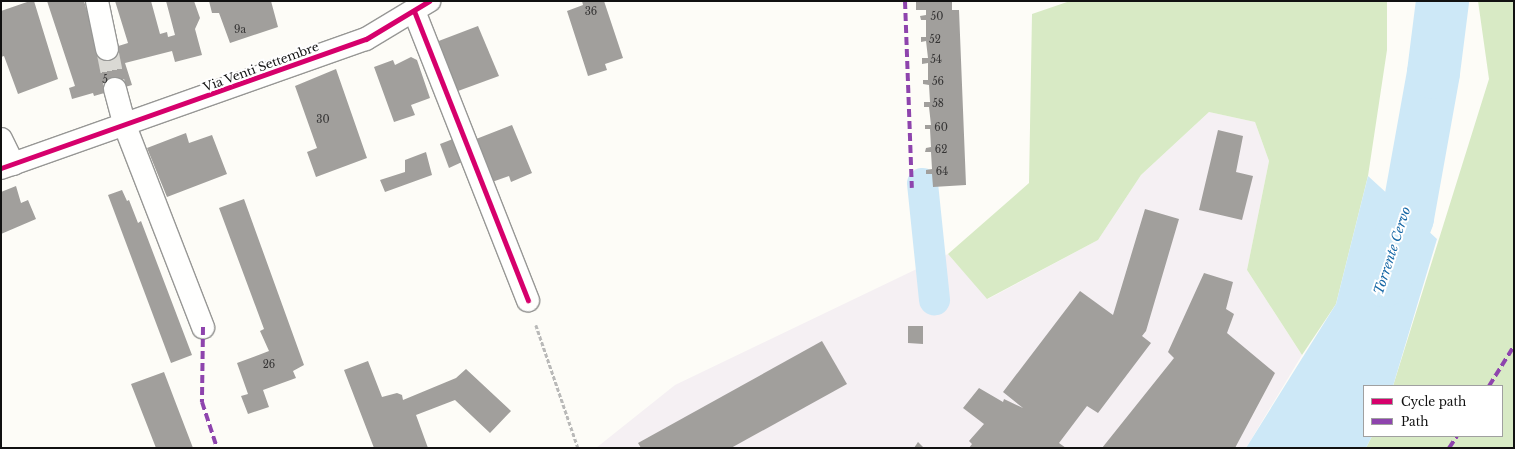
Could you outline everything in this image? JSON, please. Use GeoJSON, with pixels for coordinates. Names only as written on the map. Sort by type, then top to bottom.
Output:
{"type":"FeatureCollection","features":[{"type":"Feature","properties":{"kind":"street"},"geometry":{"type":"LineString","coordinates":[[97,1],[108,49]]}},
{"type":"Feature","properties":{"kind":"street"},"geometry":{"type":"LineString","coordinates":[[422,6],[528,300]]}},
{"type":"Feature","properties":{"kind":"street","name":"Via Venti Settembre"},"geometry":{"type":"LineString","coordinates":[[7,166],[125,126],[366,39],[422,6]]}},
{"type":"Feature","properties":{"kind":"street"},"geometry":{"type":"LineString","coordinates":[[115,89],[125,126],[203,327]]}},
{"type":"Feature","properties":{"kind":"street"},"geometry":{"type":"LineString","coordinates":[[1,139],[7,166]]}},
{"type":"Feature","properties":{"kind":"path"},"geometry":{"type":"LineString","coordinates":[[528,300],[578,448]]}},
{"type":"Feature","properties":{"kind":"shaded area"},"geometry":{"type":"Polygon","coordinates":[[[1209,112],[1255,122],[1269,161],[1247,270],[1302,355],[1246,448],[596,448],[675,385],[948,254],[988,299],[1098,240],[1141,175],[1209,112]]]}},
{"type":"Feature","properties":{"kind":"green space"},"geometry":{"type":"Polygon","coordinates":[[[1070,1],[1387,1],[1387,50],[1368,176],[1336,304],[1302,355],[1247,270],[1269,161],[1255,122],[1209,112],[1141,175],[1098,240],[987,299],[948,254],[1029,183],[1032,14],[1070,1]]]}},
{"type":"Feature","properties":{"kind":"green space"},"geometry":{"type":"Polygon","coordinates":[[[1478,1],[1514,1],[1514,448],[1366,448],[1372,437],[1503,437],[1503,385],[1393,385],[1489,79],[1478,1]]]}},
{"type":"Feature","properties":{"kind":"water"},"geometry":{"type":"Polygon","coordinates":[[[1368,176],[1437,239],[1393,385],[1363,385],[1363,437],[1372,437],[1366,448],[1246,448],[1336,304],[1368,176]]]}},
{"type":"Feature","properties":{"kind":"building"},"geometry":{"type":"Polygon","coordinates":[[[34,1],[58,79],[18,94],[4,56],[1,57],[1,11],[34,1]]]}},
{"type":"Feature","properties":{"kind":"building"},"geometry":{"type":"Polygon","coordinates":[[[47,1],[84,1],[99,52],[128,43],[115,1],[151,1],[160,34],[167,32],[168,37],[175,35],[166,1],[194,1],[200,18],[195,29],[202,55],[175,62],[172,51],[125,63],[132,85],[94,96],[93,93],[72,99],[69,88],[75,86],[47,1]]]}},
{"type":"Feature","properties":{"kind":"building"},"geometry":{"type":"Polygon","coordinates":[[[209,1],[271,1],[278,27],[230,43],[219,13],[212,13],[209,1]]]}},
{"type":"Feature","properties":{"kind":"building"},"geometry":{"type":"Polygon","coordinates":[[[582,1],[604,1],[623,58],[605,64],[607,70],[588,76],[567,11],[583,5],[582,1]]]}},
{"type":"Feature","properties":{"kind":"building"},"geometry":{"type":"Polygon","coordinates":[[[916,1],[952,1],[952,10],[959,10],[966,185],[933,187],[932,174],[926,174],[926,170],[932,169],[931,152],[925,152],[926,148],[931,147],[930,129],[925,129],[925,125],[931,125],[929,107],[924,107],[924,102],[930,102],[929,85],[923,84],[923,80],[928,80],[928,63],[922,64],[922,58],[928,58],[926,41],[921,42],[921,37],[926,37],[926,20],[921,20],[920,16],[926,15],[926,10],[916,10],[916,1]]]}},
{"type":"Feature","properties":{"kind":"building"},"geometry":{"type":"Polygon","coordinates":[[[478,26],[499,76],[458,91],[436,42],[478,26]]]}},
{"type":"Feature","properties":{"kind":"building"},"geometry":{"type":"Polygon","coordinates":[[[411,57],[417,60],[430,98],[411,105],[415,115],[394,122],[374,67],[393,60],[395,65],[411,57]]]}},
{"type":"Feature","properties":{"kind":"building"},"geometry":{"type":"Polygon","coordinates":[[[336,69],[367,158],[316,177],[307,152],[317,148],[295,86],[336,69]]]}},
{"type":"Feature","properties":{"kind":"building"},"geometry":{"type":"Polygon","coordinates":[[[512,125],[532,173],[511,182],[509,176],[492,182],[471,141],[512,125]]]}},
{"type":"Feature","properties":{"kind":"building"},"geometry":{"type":"Polygon","coordinates":[[[1218,130],[1243,136],[1236,172],[1253,176],[1242,220],[1199,210],[1218,130]]]}},
{"type":"Feature","properties":{"kind":"building"},"geometry":{"type":"Polygon","coordinates":[[[186,133],[189,143],[212,135],[227,174],[167,197],[147,148],[186,133]]]}},
{"type":"Feature","properties":{"kind":"building"},"geometry":{"type":"Polygon","coordinates":[[[453,139],[462,162],[449,168],[440,144],[453,139]]]}},
{"type":"Feature","properties":{"kind":"building"},"geometry":{"type":"Polygon","coordinates":[[[426,152],[432,175],[385,192],[380,180],[405,172],[405,160],[426,152]]]}},
{"type":"Feature","properties":{"kind":"building"},"geometry":{"type":"Polygon","coordinates":[[[16,186],[21,203],[28,200],[36,219],[1,234],[1,192],[16,186]]]}},
{"type":"Feature","properties":{"kind":"building"},"geometry":{"type":"Polygon","coordinates":[[[122,190],[127,201],[129,200],[138,223],[141,221],[192,355],[171,363],[108,195],[122,190]]]}},
{"type":"Feature","properties":{"kind":"building"},"geometry":{"type":"Polygon","coordinates":[[[244,199],[304,365],[293,371],[296,378],[263,390],[269,407],[248,414],[241,396],[248,394],[237,363],[269,351],[260,331],[264,329],[219,208],[244,199]]]}},
{"type":"Feature","properties":{"kind":"building"},"geometry":{"type":"Polygon","coordinates":[[[1145,209],[1179,219],[1146,331],[1142,336],[1151,343],[1098,413],[1087,406],[1059,443],[1066,448],[969,448],[972,444],[969,441],[984,424],[963,408],[979,388],[1003,402],[1004,399],[1023,408],[1003,392],[1080,291],[1113,315],[1145,209]]]}},
{"type":"Feature","properties":{"kind":"building"},"geometry":{"type":"Polygon","coordinates":[[[1204,273],[1233,282],[1226,309],[1234,314],[1227,333],[1275,373],[1235,448],[1102,448],[1174,358],[1168,352],[1204,273]]]}},
{"type":"Feature","properties":{"kind":"building"},"geometry":{"type":"Polygon","coordinates":[[[908,326],[923,326],[923,344],[908,343],[908,326]]]}},
{"type":"Feature","properties":{"kind":"building"},"geometry":{"type":"Polygon","coordinates":[[[822,341],[847,384],[731,448],[641,448],[638,443],[822,341]]]}},
{"type":"Feature","properties":{"kind":"building"},"geometry":{"type":"Polygon","coordinates":[[[368,361],[382,397],[397,393],[402,395],[403,400],[456,378],[466,369],[511,411],[490,433],[455,400],[416,415],[428,448],[374,448],[344,370],[368,361]]]}},
{"type":"Feature","properties":{"kind":"building"},"geometry":{"type":"Polygon","coordinates":[[[164,372],[193,448],[156,448],[131,384],[164,372]]]}},
{"type":"Feature","properties":{"kind":"building"},"geometry":{"type":"Polygon","coordinates":[[[918,442],[924,448],[914,448],[918,442]]]}},
{"type":"Feature","properties":{"kind":"waterway","name":"Torrente Cervo"},"geometry":{"type":"LineString","coordinates":[[1384,280],[1407,217],[1433,72],[1442,1]]}},
{"type":"Feature","properties":{"kind":"waterway"},"geometry":{"type":"LineString","coordinates":[[922,183],[934,299]]}},
{"type":"Feature","properties":{"kind":"tunnel"},"geometry":{"type":"LineString","coordinates":[[107,49],[115,89]]}},
{"type":"Feature","properties":{"kind":"marked path"},"geometry":{"type":"LineString","coordinates":[[905,1],[912,188]]}},
{"type":"Feature","properties":{"kind":"marked path"},"geometry":{"type":"LineString","coordinates":[[203,327],[202,402],[217,448]]}},
{"type":"Feature","properties":{"kind":"marked path"},"geometry":{"type":"LineString","coordinates":[[1490,385],[1514,346]]}},
{"type":"Feature","properties":{"kind":"marked path"},"geometry":{"type":"LineString","coordinates":[[1449,448],[1456,437]]}},
{"type":"Feature","properties":{"kind":"cycle path"},"geometry":{"type":"LineString","coordinates":[[1,168],[366,39],[429,1]]}},
{"type":"Feature","properties":{"kind":"cycle path"},"geometry":{"type":"LineString","coordinates":[[414,11],[528,300]]}}]}
